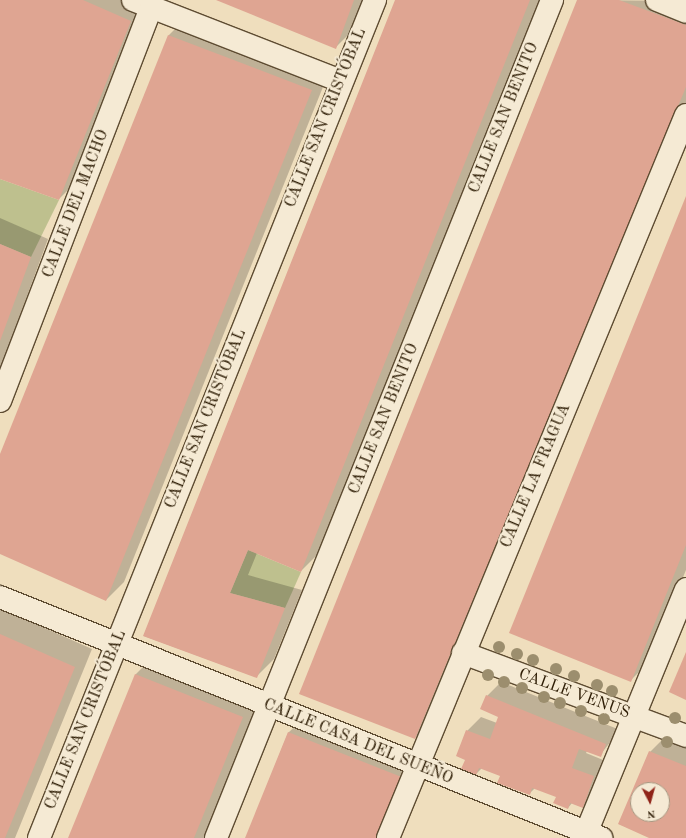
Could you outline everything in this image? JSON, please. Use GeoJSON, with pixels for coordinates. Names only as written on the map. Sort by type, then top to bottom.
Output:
{"type":"FeatureCollection","features":[{"type":"Feature","properties":{"kind":"street","name":"CALLE SAN CRISTÓBAL"},"geometry":{"type":"LineString","coordinates":[[39,838],[375,0]]}},
{"type":"Feature","properties":{"kind":"street","name":"CALLE SAN BENITO"},"geometry":{"type":"LineString","coordinates":[[216,838],[552,0]]}},
{"type":"Feature","properties":{"kind":"street"},"geometry":{"type":"LineString","coordinates":[[657,0],[686,12]]}},
{"type":"Feature","properties":{"kind":"street"},"geometry":{"type":"LineString","coordinates":[[142,4],[341,82]]}},
{"type":"Feature","properties":{"kind":"street","name":"CALLE DEL MACHO"},"geometry":{"type":"LineString","coordinates":[[0,401],[142,4]]}},
{"type":"Feature","properties":{"kind":"street","name":"CALLE LA FRAGUA"},"geometry":{"type":"LineString","coordinates":[[388,838],[416,766],[686,115]]}},
{"type":"Feature","properties":{"kind":"street"},"geometry":{"type":"LineString","coordinates":[[591,836],[634,717],[686,589]]}},
{"type":"Feature","properties":{"kind":"street","name":"CALLE CASA DEL SUEÑO"},"geometry":{"type":"LineString","coordinates":[[0,597],[116,646],[591,836]]}},
{"type":"Feature","properties":{"kind":"street","name":"CALLE VENUS"},"geometry":{"type":"LineString","coordinates":[[463,653],[686,736]]}},
{"type":"Feature","properties":{"kind":"green space"},"geometry":{"type":"Polygon","coordinates":[[[0,179],[59,200],[31,257],[0,244],[0,179]]]}},
{"type":"Feature","properties":{"kind":"green space"},"geometry":{"type":"Polygon","coordinates":[[[248,550],[301,572],[285,608],[230,593],[248,550]]]}},
{"type":"Feature","properties":{"kind":"building"},"geometry":{"type":"Polygon","coordinates":[[[0,0],[83,0],[131,21],[59,200],[0,179],[0,0]]]}},
{"type":"Feature","properties":{"kind":"building"},"geometry":{"type":"Polygon","coordinates":[[[216,0],[354,0],[336,49],[216,0]]]}},
{"type":"Feature","properties":{"kind":"building"},"geometry":{"type":"Polygon","coordinates":[[[395,0],[530,0],[301,572],[248,550],[230,593],[285,608],[257,678],[143,636],[395,0]]]}},
{"type":"Feature","properties":{"kind":"building"},"geometry":{"type":"Polygon","coordinates":[[[577,0],[619,0],[686,25],[686,87],[415,739],[299,694],[577,0]]]}},
{"type":"Feature","properties":{"kind":"building"},"geometry":{"type":"Polygon","coordinates":[[[168,35],[312,90],[106,601],[0,554],[0,454],[168,35]]]}},
{"type":"Feature","properties":{"kind":"building"},"geometry":{"type":"Polygon","coordinates":[[[686,196],[686,545],[631,682],[509,633],[686,196]]]}},
{"type":"Feature","properties":{"kind":"building"},"geometry":{"type":"Polygon","coordinates":[[[0,244],[31,257],[0,341],[0,244]]]}},
{"type":"Feature","properties":{"kind":"building"},"geometry":{"type":"Polygon","coordinates":[[[0,634],[75,667],[5,838],[0,838],[0,634]]]}},
{"type":"Feature","properties":{"kind":"building"},"geometry":{"type":"Polygon","coordinates":[[[686,652],[686,700],[669,692],[686,652]]]}},
{"type":"Feature","properties":{"kind":"building"},"geometry":{"type":"Polygon","coordinates":[[[135,674],[243,717],[194,838],[68,838],[135,674]]]}},
{"type":"Feature","properties":{"kind":"building"},"geometry":{"type":"Polygon","coordinates":[[[486,695],[606,744],[601,757],[579,749],[572,768],[594,776],[583,808],[570,803],[568,809],[553,803],[556,797],[532,788],[530,795],[497,783],[500,776],[479,768],[476,775],[461,769],[465,760],[456,756],[466,730],[490,739],[498,717],[480,709],[486,695]]]}},
{"type":"Feature","properties":{"kind":"building"},"geometry":{"type":"Polygon","coordinates":[[[288,732],[404,778],[379,838],[245,838],[288,732]]]}},
{"type":"Feature","properties":{"kind":"building"},"geometry":{"type":"Polygon","coordinates":[[[649,751],[686,766],[686,838],[649,838],[618,824],[630,796],[630,822],[670,822],[670,782],[636,782],[649,751]]]}}]}
